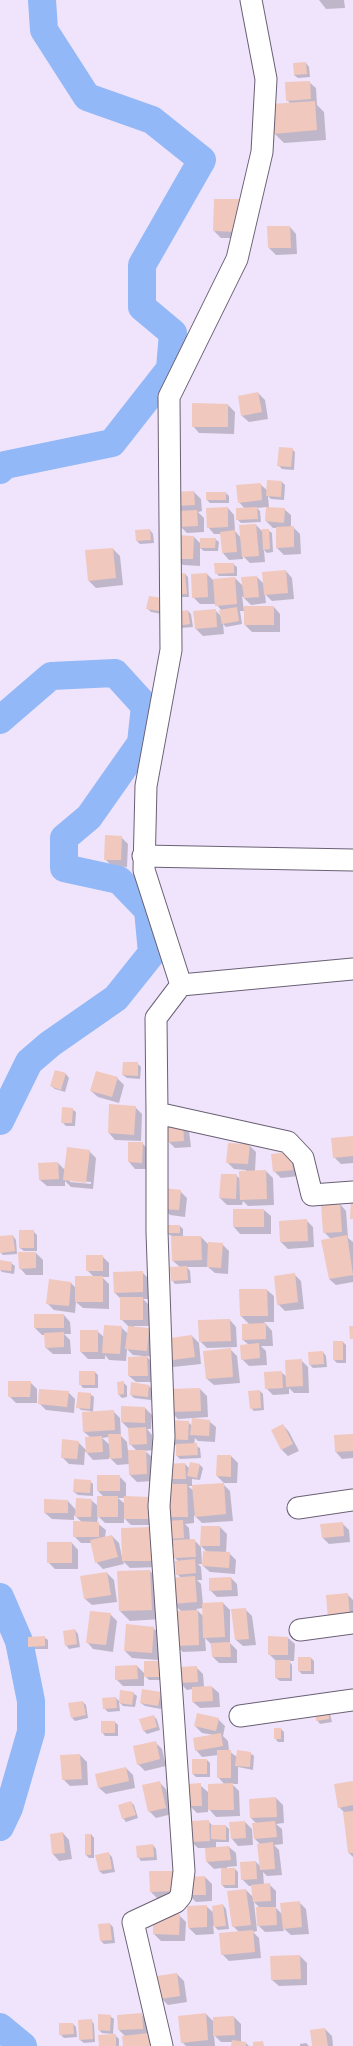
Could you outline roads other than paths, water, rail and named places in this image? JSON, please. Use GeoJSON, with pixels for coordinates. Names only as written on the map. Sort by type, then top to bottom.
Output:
{"type":"FeatureCollection","features":[{"type":"Feature","properties":{"kind":"street"},"geometry":{"type":"LineString","coordinates":[[181,985],[144,870],[143,856],[146,786],[171,650],[169,397],[237,259],[262,152],[266,79],[251,0]]}},
{"type":"Feature","properties":{"kind":"street"},"geometry":{"type":"LineString","coordinates":[[143,856],[353,860]]}},
{"type":"Feature","properties":{"kind":"street"},"geometry":{"type":"LineString","coordinates":[[162,2046],[133,1922],[176,1902],[181,1896],[184,1871],[159,1506],[164,1437],[157,1232],[156,1018],[181,985],[353,969]]}},
{"type":"Feature","properties":{"kind":"street"},"geometry":{"type":"LineString","coordinates":[[157,1113],[288,1142],[303,1158],[312,1196],[353,1192]]}},
{"type":"Feature","properties":{"kind":"street"},"geometry":{"type":"LineString","coordinates":[[298,1508],[353,1500]]}},
{"type":"Feature","properties":{"kind":"street"},"geometry":{"type":"LineString","coordinates":[[300,1630],[353,1623]]}},
{"type":"Feature","properties":{"kind":"street"},"geometry":{"type":"LineString","coordinates":[[240,1716],[353,1700]]}},
{"type":"Feature","properties":{"kind":"waterway"},"geometry":{"type":"LineString","coordinates":[[0,470],[5,465],[112,443],[170,369],[173,333],[142,307],[142,265],[202,160],[152,120],[87,97],[44,30],[42,0]]}},
{"type":"Feature","properties":{"kind":"waterway"},"geometry":{"type":"LineString","coordinates":[[0,720],[51,676],[115,673],[145,706],[141,743],[89,817],[64,838],[64,868],[119,880],[148,910],[152,953],[116,998],[50,1044],[29,1062],[0,1121]]}},
{"type":"Feature","properties":{"kind":"waterway"},"geometry":{"type":"LineString","coordinates":[[0,1597],[19,1641],[31,1701],[31,1732],[9,1808],[0,1827]]}},
{"type":"Feature","properties":{"kind":"waterway"},"geometry":{"type":"LineString","coordinates":[[0,2027],[23,2046]]}}]}
